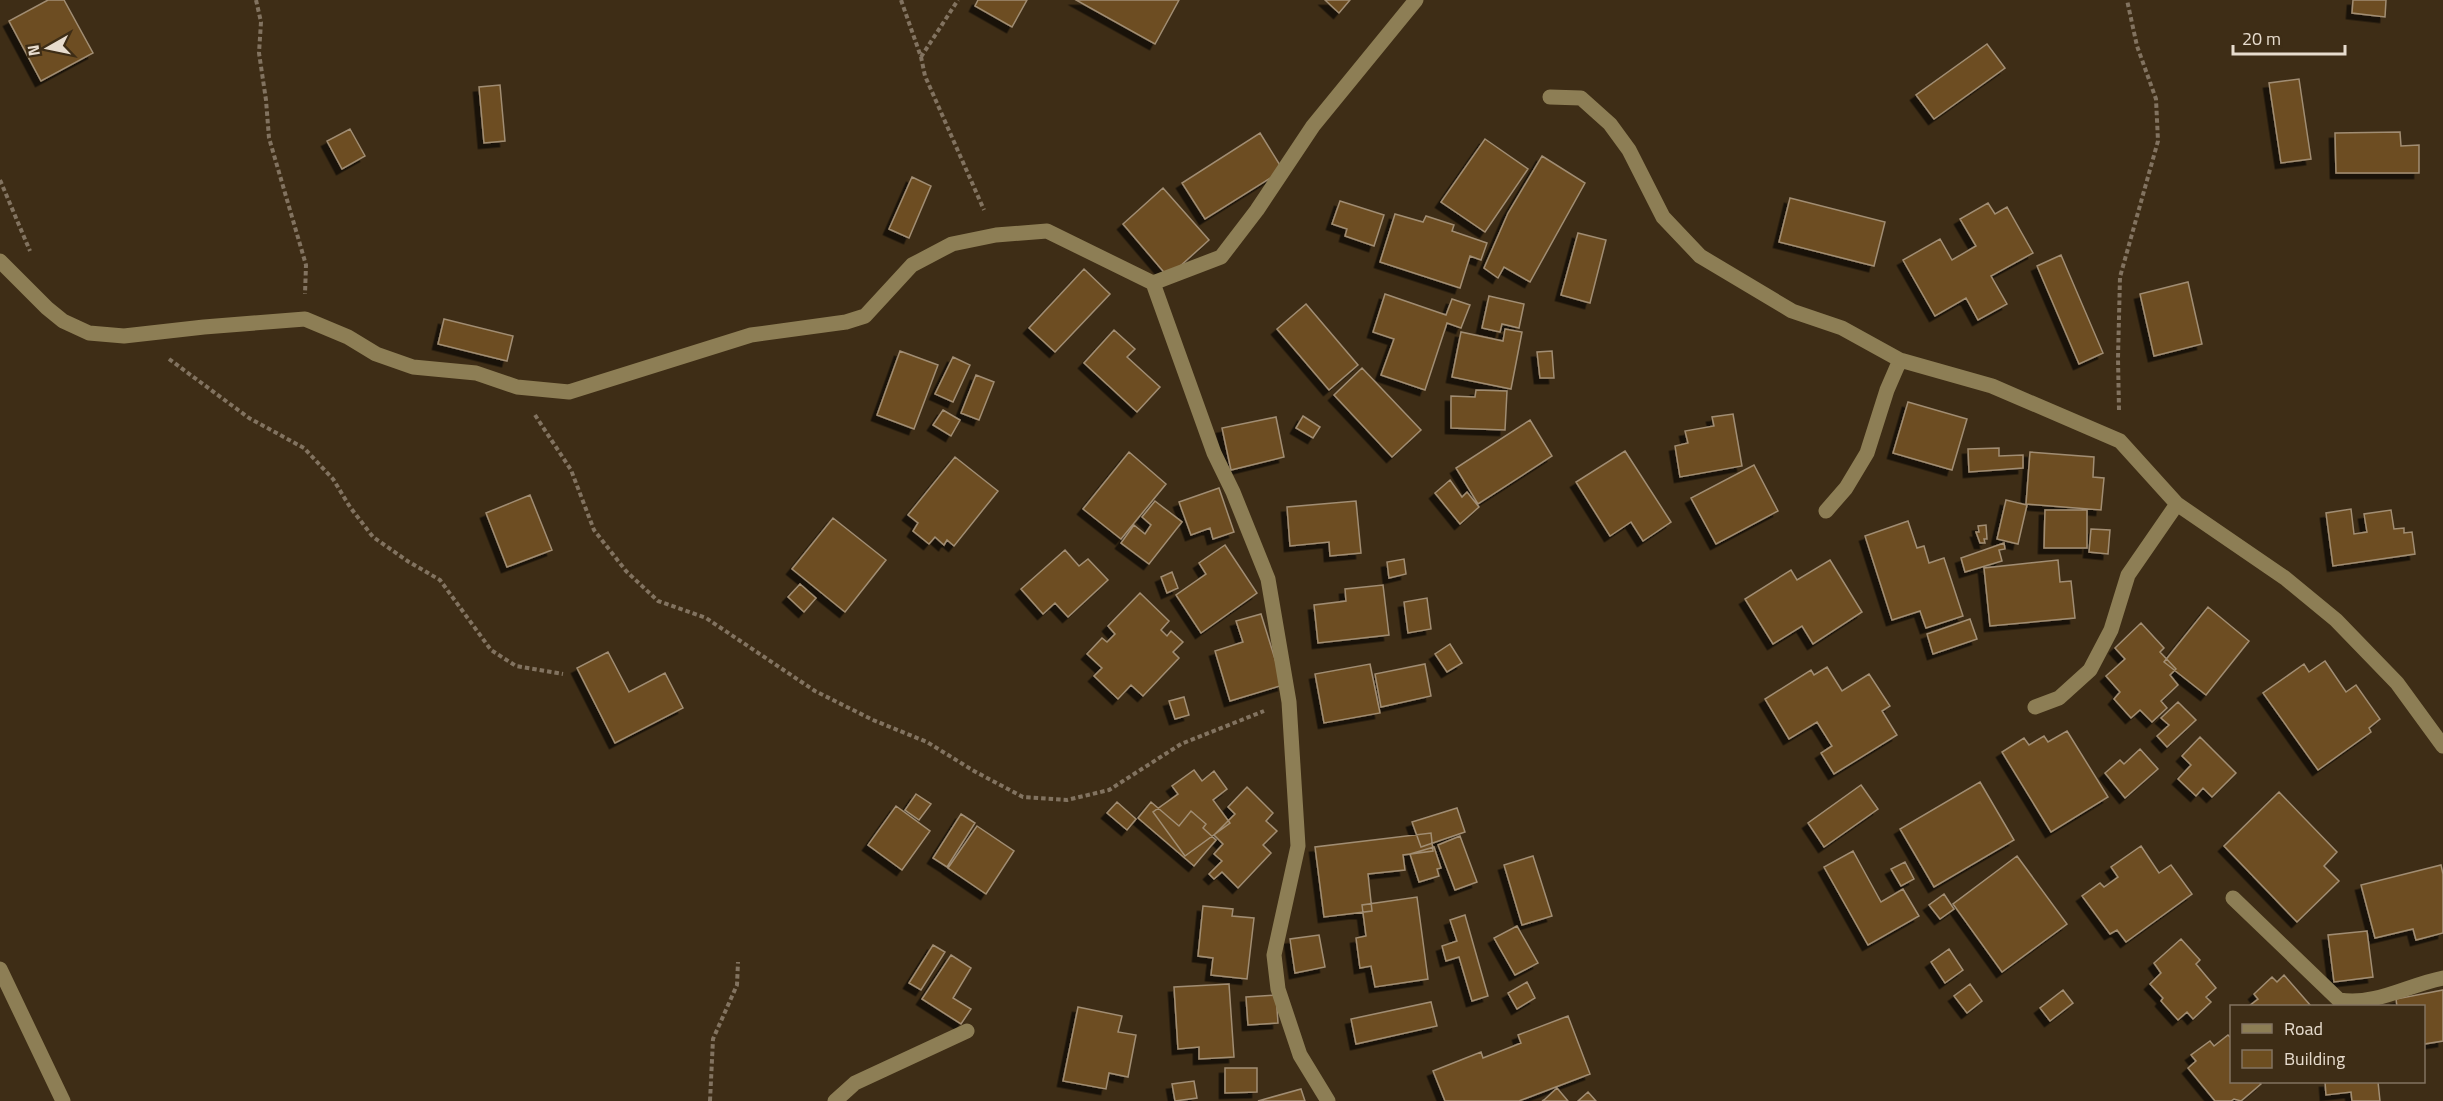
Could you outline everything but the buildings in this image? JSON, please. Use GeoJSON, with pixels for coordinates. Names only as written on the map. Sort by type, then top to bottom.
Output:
{"type":"FeatureCollection","features":[{"type":"Feature","properties":{"kind":"street"},"geometry":{"type":"LineString","coordinates":[[1153,284],[1221,257],[1257,210],[1313,126],[1416,0]]}},
{"type":"Feature","properties":{"kind":"street"},"geometry":{"type":"LineString","coordinates":[[1550,97],[1581,98],[1610,124],[1629,150],[1663,216],[1700,256],[1792,311],[1842,328],[1900,360],[1992,386],[2120,441],[2177,504],[2285,578],[2336,620],[2397,683],[2443,746]]}},
{"type":"Feature","properties":{"kind":"street"},"geometry":{"type":"LineString","coordinates":[[0,261],[63,321],[89,333],[124,336],[305,319],[348,337],[376,354],[413,367],[476,373],[517,387],[569,392],[751,335],[846,322],[865,316],[912,265],[952,244],[996,235],[1047,231],[1153,284],[1214,453],[1233,492],[1268,579],[1288,702],[1298,846],[1274,955],[1278,988],[1300,1054],[1328,1101]]}},
{"type":"Feature","properties":{"kind":"street"},"geometry":{"type":"LineString","coordinates":[[1826,511],[1846,488],[1867,453],[1887,390],[1900,360]]}},
{"type":"Feature","properties":{"kind":"street"},"geometry":{"type":"LineString","coordinates":[[2035,707],[2059,698],[2090,670],[2111,630],[2128,575],[2177,504]]}},
{"type":"Feature","properties":{"kind":"street"},"geometry":{"type":"LineString","coordinates":[[2233,898],[2339,1000],[2356,1002],[2378,998],[2443,978]]}},
{"type":"Feature","properties":{"kind":"street"},"geometry":{"type":"LineString","coordinates":[[0,969],[63,1101]]}},
{"type":"Feature","properties":{"kind":"street"},"geometry":{"type":"LineString","coordinates":[[835,1101],[855,1083],[967,1031]]}},
{"type":"Feature","properties":{"kind":"path"},"geometry":{"type":"LineString","coordinates":[[256,0],[261,22],[259,53],[269,138],[306,265],[305,319]]}},
{"type":"Feature","properties":{"kind":"path"},"geometry":{"type":"LineString","coordinates":[[901,0],[933,96],[996,235]]}},
{"type":"Feature","properties":{"kind":"path"},"geometry":{"type":"LineString","coordinates":[[921,57],[958,0]]}},
{"type":"Feature","properties":{"kind":"path"},"geometry":{"type":"LineString","coordinates":[[2120,441],[2118,358],[2120,277],[2158,141],[2156,99],[2137,46],[2127,0]]}},
{"type":"Feature","properties":{"kind":"path"},"geometry":{"type":"LineString","coordinates":[[0,180],[33,257]]}},
{"type":"Feature","properties":{"kind":"path"},"geometry":{"type":"LineString","coordinates":[[142,334],[168,359],[249,418],[304,448],[333,479],[350,507],[373,537],[440,580],[491,650],[516,666],[563,674]]}},
{"type":"Feature","properties":{"kind":"path"},"geometry":{"type":"LineString","coordinates":[[517,387],[571,470],[594,530],[626,571],[658,602],[706,618],[814,691],[873,720],[927,742],[1023,797],[1067,800],[1109,790],[1181,744],[1288,702]]}},
{"type":"Feature","properties":{"kind":"path"},"geometry":{"type":"LineString","coordinates":[[710,1101],[712,1039],[737,985],[738,962]]}}]}
